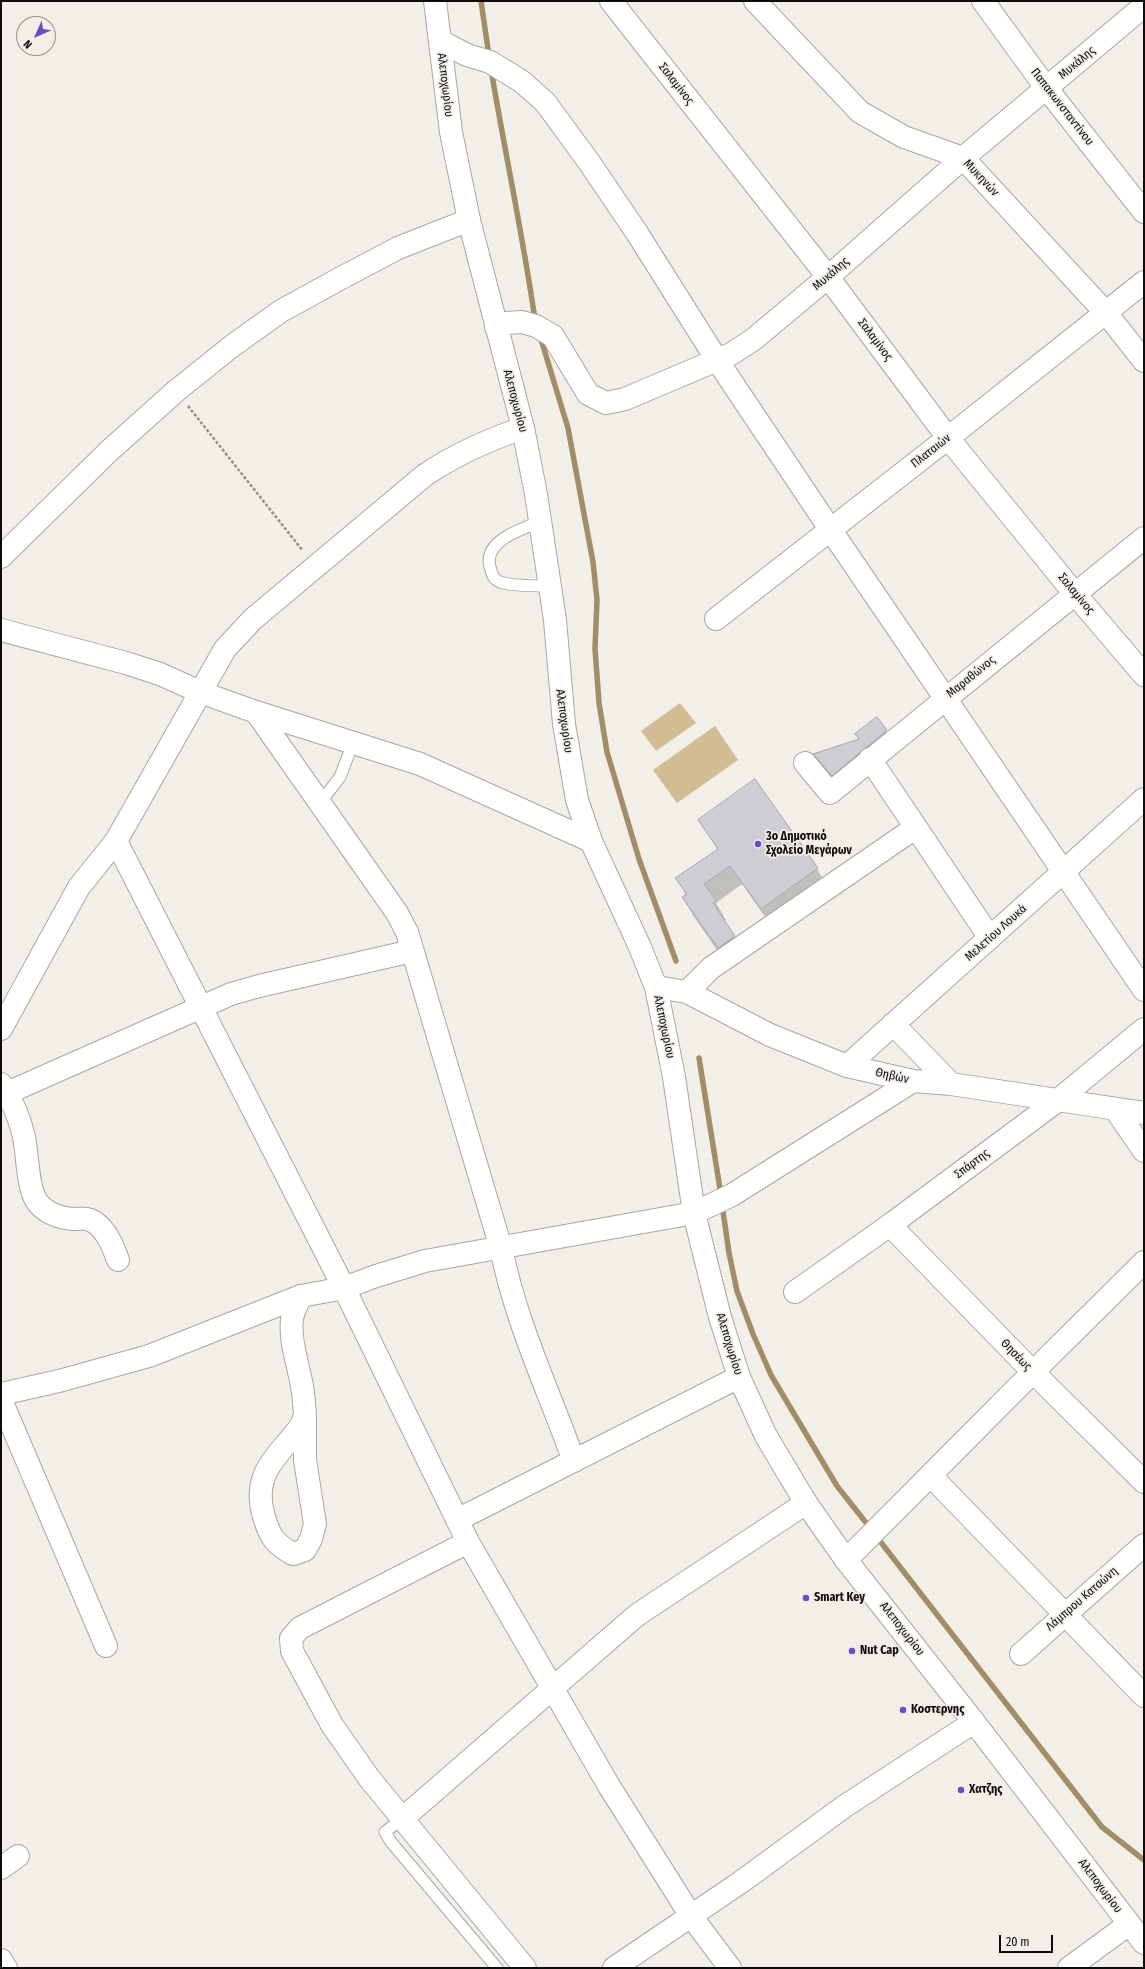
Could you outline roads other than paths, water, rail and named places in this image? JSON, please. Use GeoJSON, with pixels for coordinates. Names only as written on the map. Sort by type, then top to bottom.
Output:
{"type":"FeatureCollection","features":[{"type":"Feature","properties":{"kind":"street","name":"Αλεποχωρίου"},"geometry":{"type":"LineString","coordinates":[[435,1],[451,132],[469,220],[523,428],[540,522],[555,620],[564,724],[577,800],[591,841],[639,945],[656,987],[720,1317],[739,1377],[766,1436],[806,1503],[854,1552],[974,1722],[1144,1943]]}},
{"type":"Feature","properties":{"kind":"street","name":"Σαλαμίνος"},"geometry":{"type":"LineString","coordinates":[[611,1],[828,277],[948,438],[1075,594],[1144,675]]}},
{"type":"Feature","properties":{"kind":"street","name":"Μυκηνών"},"geometry":{"type":"LineString","coordinates":[[754,1],[860,112],[904,136],[963,158],[1106,313],[1144,361]]}},
{"type":"Feature","properties":{"kind":"street","name":"Παπακωνσταντίνου"},"geometry":{"type":"LineString","coordinates":[[983,1],[1047,89],[1144,212]]}},
{"type":"Feature","properties":{"kind":"street","name":"Μυκάλης"},"geometry":{"type":"LineString","coordinates":[[496,327],[506,323],[522,322],[536,326],[553,336],[588,394],[606,403],[625,399],[731,354],[754,339],[828,277],[963,158],[1144,6]]}},
{"type":"Feature","properties":{"kind":"street"},"geometry":{"type":"LineString","coordinates":[[440,41],[467,55],[490,62],[521,81],[545,102],[589,162],[637,234],[717,360],[830,529],[1144,990]]}},
{"type":"Feature","properties":{"kind":"street"},"geometry":{"type":"LineString","coordinates":[[1,557],[109,451],[176,390],[232,346],[281,312],[398,248],[469,220]]}},
{"type":"Feature","properties":{"kind":"street","name":"Πλαταιών"},"geometry":{"type":"LineString","coordinates":[[716,619],[772,577],[830,529],[948,438],[1144,282]]}},
{"type":"Feature","properties":{"kind":"street"},"geometry":{"type":"LineString","coordinates":[[1,1029],[78,886],[116,841],[225,649],[236,635],[252,619],[316,568],[420,479],[450,458],[486,440],[523,428]]}},
{"type":"Feature","properties":{"kind":"street","name":"Μαραθώνος"},"geometry":{"type":"LineString","coordinates":[[805,763],[830,793],[944,698],[1144,538]]}},
{"type":"Feature","properties":{"kind":"street"},"geometry":{"type":"LineString","coordinates":[[1,630],[126,663],[160,674],[200,692],[256,712],[420,764],[591,841]]}},
{"type":"Feature","properties":{"kind":"street"},"geometry":{"type":"LineString","coordinates":[[256,712],[397,913],[407,932],[501,1248],[507,1277],[539,1372],[556,1410],[574,1461]]}},
{"type":"Feature","properties":{"kind":"street"},"geometry":{"type":"LineString","coordinates":[[870,759],[990,938]]}},
{"type":"Feature","properties":{"kind":"street","name":"Μελετίου Λουκά"},"geometry":{"type":"LineString","coordinates":[[847,1066],[1144,799]]}},
{"type":"Feature","properties":{"kind":"street"},"geometry":{"type":"LineString","coordinates":[[687,992],[711,968],[915,828]]}},
{"type":"Feature","properties":{"kind":"street"},"geometry":{"type":"LineString","coordinates":[[116,841],[344,1288],[468,1542],[609,1786],[691,1916],[730,1968]]}},
{"type":"Feature","properties":{"kind":"street"},"geometry":{"type":"LineString","coordinates":[[118,1260],[107,1236],[94,1222],[85,1218],[73,1219],[60,1216],[48,1211],[38,1203],[31,1191],[24,1138],[4,1089],[231,994],[259,986],[412,951]]}},
{"type":"Feature","properties":{"kind":"street","name":"Θηβών"},"geometry":{"type":"LineString","coordinates":[[656,987],[687,992],[770,1035],[847,1066],[913,1081],[951,1084],[1144,1113]]}},
{"type":"Feature","properties":{"kind":"street"},"geometry":{"type":"LineString","coordinates":[[893,1024],[951,1084]]}},
{"type":"Feature","properties":{"kind":"street","name":"Σπάρτης"},"geometry":{"type":"LineString","coordinates":[[795,1292],[890,1225],[1057,1101],[1144,1029]]}},
{"type":"Feature","properties":{"kind":"street"},"geometry":{"type":"LineString","coordinates":[[1,1394],[59,1381],[149,1356],[301,1296],[344,1288],[376,1276],[425,1261],[699,1211],[732,1196],[913,1081]]}},
{"type":"Feature","properties":{"kind":"street"},"geometry":{"type":"LineString","coordinates":[[1115,1109],[1144,1151]]}},
{"type":"Feature","properties":{"kind":"street","name":"Θησέως"},"geometry":{"type":"LineString","coordinates":[[890,1225],[1032,1372],[1144,1482]]}},
{"type":"Feature","properties":{"kind":"street"},"geometry":{"type":"LineString","coordinates":[[854,1552],[931,1476],[1032,1372],[1144,1262]]}},
{"type":"Feature","properties":{"kind":"street"},"geometry":{"type":"LineString","coordinates":[[301,1296],[292,1317],[292,1342],[304,1385],[305,1418],[305,1460],[315,1524],[311,1539],[305,1550],[293,1554],[279,1546],[268,1531],[260,1500],[260,1484],[276,1454],[298,1430],[305,1418]]}},
{"type":"Feature","properties":{"kind":"street"},"geometry":{"type":"LineString","coordinates":[[457,1520],[739,1377]]}},
{"type":"Feature","properties":{"kind":"street"},"geometry":{"type":"LineString","coordinates":[[1,1400],[106,1646]]}},
{"type":"Feature","properties":{"kind":"street"},"geometry":{"type":"LineString","coordinates":[[931,1476],[1144,1696]]}},
{"type":"Feature","properties":{"kind":"street"},"geometry":{"type":"LineString","coordinates":[[402,1819],[554,1689],[637,1615],[654,1602],[806,1503]]}},
{"type":"Feature","properties":{"kind":"street"},"geometry":{"type":"LineString","coordinates":[[468,1542],[300,1628],[291,1638],[292,1650],[332,1725],[369,1778],[526,1968]]}},
{"type":"Feature","properties":{"kind":"street","name":"Λάμπρου Κατσώνη"},"geometry":{"type":"LineString","coordinates":[[1021,1654],[1065,1613],[1144,1545]]}},
{"type":"Feature","properties":{"kind":"street"},"geometry":{"type":"LineString","coordinates":[[614,1968],[691,1916],[845,1806],[974,1722]]}},
{"type":"Feature","properties":{"kind":"street"},"geometry":{"type":"LineString","coordinates":[[1069,1968],[1129,1924]]}},
{"type":"Feature","properties":{"kind":"street"},"geometry":{"type":"LineString","coordinates":[[1,1960],[6,1968]]}},
{"type":"Feature","properties":{"kind":"lane"},"geometry":{"type":"LineString","coordinates":[[540,522],[503,539],[489,555],[489,564],[492,576],[498,581],[506,584],[549,586]]}},
{"type":"Feature","properties":{"kind":"lane"},"geometry":{"type":"LineString","coordinates":[[320,803],[340,777],[354,742]]}},
{"type":"Feature","properties":{"kind":"lane"},"geometry":{"type":"LineString","coordinates":[[402,1819],[385,1832],[391,1842],[497,1968]]}},
{"type":"Feature","properties":{"kind":"waterway"},"geometry":{"type":"LineString","coordinates":[[481,1],[489,56]]}},
{"type":"Feature","properties":{"kind":"waterway"},"geometry":{"type":"LineString","coordinates":[[491,69],[535,320]]}},
{"type":"Feature","properties":{"kind":"waterway"},"geometry":{"type":"LineString","coordinates":[[540,336],[568,428],[593,562],[597,600],[595,649],[599,703],[607,752],[639,859],[676,961]]}},
{"type":"Feature","properties":{"kind":"waterway"},"geometry":{"type":"LineString","coordinates":[[699,1058],[721,1195]]}},
{"type":"Feature","properties":{"kind":"waterway"},"geometry":{"type":"LineString","coordinates":[[722,1204],[729,1253],[737,1291],[753,1334],[771,1375],[837,1486],[871,1529]]}},
{"type":"Feature","properties":{"kind":"waterway"},"geometry":{"type":"LineString","coordinates":[[876,1536],[1102,1827],[1144,1860]]}},
{"type":"Feature","properties":{"kind":"place","name":"3ο Δημοτικό Σχολείο Μεγάρων"},"geometry":{"type":"Point","coordinates":[758,844]}},
{"type":"Feature","properties":{"kind":"place","name":"Smart Key"},"geometry":{"type":"Point","coordinates":[806,1598]}},
{"type":"Feature","properties":{"kind":"place","name":"Nut Cap"},"geometry":{"type":"Point","coordinates":[852,1651]}},
{"type":"Feature","properties":{"kind":"place","name":"Κοστερνης"},"geometry":{"type":"Point","coordinates":[903,1710]}},
{"type":"Feature","properties":{"kind":"place","name":"Χατζης"},"geometry":{"type":"Point","coordinates":[961,1790]}}]}
